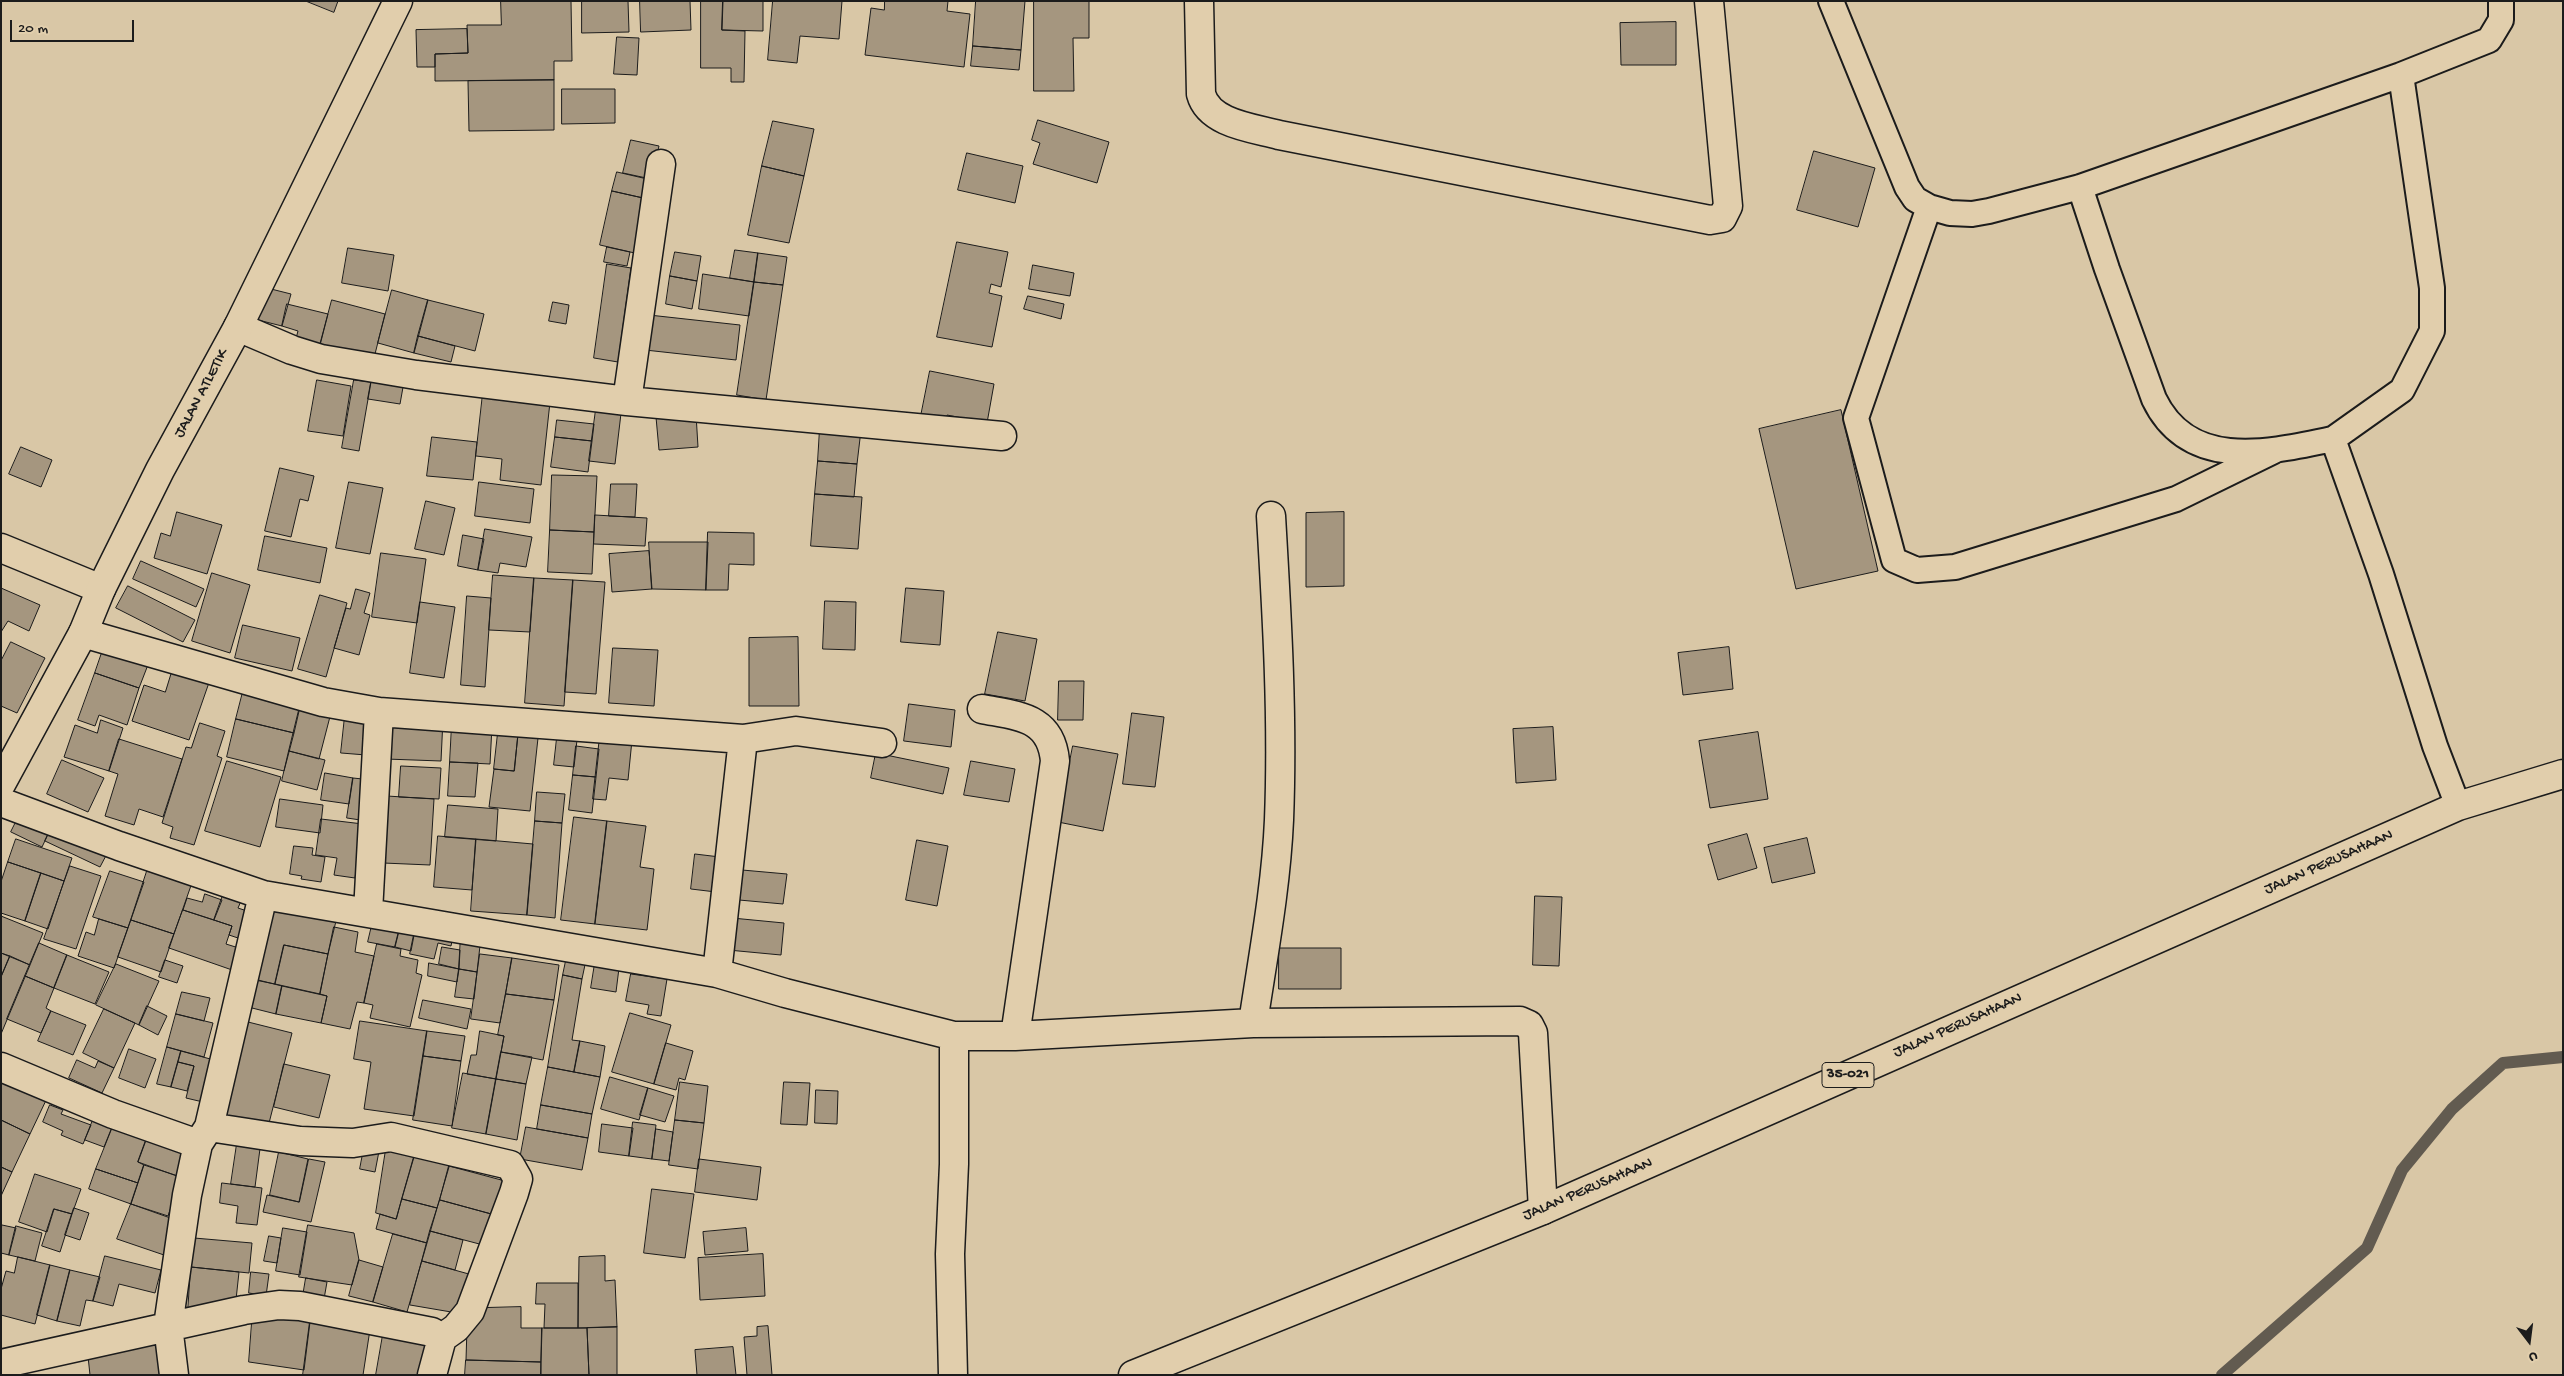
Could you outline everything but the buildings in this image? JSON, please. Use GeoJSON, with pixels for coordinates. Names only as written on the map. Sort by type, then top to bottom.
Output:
{"type":"FeatureCollection","features":[{"type":"Feature","properties":{"kind":"street","name":"JALAN ATLETIK"},"geometry":{"type":"LineString","coordinates":[[1,784],[83,633],[101,588],[160,470],[238,327],[398,1]]}},
{"type":"Feature","properties":{"kind":"street"},"geometry":{"type":"LineString","coordinates":[[1199,1],[1201,94],[1206,106],[1223,118],[1279,135],[1710,220],[1722,218],[1728,206],[1709,1]]}},
{"type":"Feature","properties":{"kind":"street"},"geometry":{"type":"LineString","coordinates":[[628,401],[661,164]]}},
{"type":"Feature","properties":{"kind":"street"},"geometry":{"type":"LineString","coordinates":[[238,327],[321,360],[416,375],[628,401],[1002,436]]}},
{"type":"Feature","properties":{"kind":"street"},"geometry":{"type":"LineString","coordinates":[[1253,1023],[1272,897],[1279,820],[1278,632],[1270,516]]}},
{"type":"Feature","properties":{"kind":"street"},"geometry":{"type":"LineString","coordinates":[[1,548],[101,588]]}},
{"type":"Feature","properties":{"kind":"street"},"geometry":{"type":"LineString","coordinates":[[83,633],[314,699],[379,712],[743,739],[796,731],[882,743]]}},
{"type":"Feature","properties":{"kind":"street"},"geometry":{"type":"LineString","coordinates":[[982,709],[1036,722],[1044,730],[1054,750],[1015,1036]]}},
{"type":"Feature","properties":{"kind":"street"},"geometry":{"type":"LineString","coordinates":[[368,912],[379,712]]}},
{"type":"Feature","properties":{"kind":"street"},"geometry":{"type":"LineString","coordinates":[[717,973],[743,739]]}},
{"type":"Feature","properties":{"kind":"street","name":"JALAN PERUSAHAAN"},"geometry":{"type":"LineString","coordinates":[[1133,1375],[1544,1210],[2458,806],[2563,774]]}},
{"type":"Feature","properties":{"kind":"street"},"geometry":{"type":"LineString","coordinates":[[1,802],[118,846],[263,895],[717,973],[785,993],[954,1036],[1015,1036],[1253,1023],[1512,1020],[1529,1025],[1533,1033],[1544,1210]]}},
{"type":"Feature","properties":{"kind":"street"},"geometry":{"type":"LineString","coordinates":[[174,1375],[168,1326],[187,1195],[263,895]]}},
{"type":"Feature","properties":{"kind":"street"},"geometry":{"type":"LineString","coordinates":[[953,1375],[950,1254],[954,1164],[954,1036]]}},
{"type":"Feature","properties":{"kind":"street"},"geometry":{"type":"LineString","coordinates":[[1,1067],[113,1114],[203,1136],[353,1142],[391,1137],[510,1166],[518,1179],[470,1311],[456,1328],[442,1338],[432,1375]]}},
{"type":"Feature","properties":{"kind":"street"},"geometry":{"type":"LineString","coordinates":[[1,1364],[168,1326],[279,1305],[344,1314],[432,1332],[442,1338]]}},
{"type":"Feature","properties":{"kind":"lane"},"geometry":{"type":"LineString","coordinates":[[1831,1],[1907,187],[1915,199],[1929,207],[1950,213],[1972,214],[2080,187],[2401,74],[2489,40],[2501,20],[2501,1]]}},
{"type":"Feature","properties":{"kind":"lane"},"geometry":{"type":"LineString","coordinates":[[2080,187],[2107,269],[2161,413],[2172,426],[2200,444],[2234,452],[2274,452],[2333,439],[2402,390],[2432,331],[2432,288],[2401,74]]}},
{"type":"Feature","properties":{"kind":"lane"},"geometry":{"type":"LineString","coordinates":[[1929,207],[1856,418],[1894,560],[1917,570],[1955,567],[2176,499],[2274,452]]}},
{"type":"Feature","properties":{"kind":"lane"},"geometry":{"type":"LineString","coordinates":[[2333,439],[2382,574],[2435,746],[2458,806]]}},
{"type":"Feature","properties":{"kind":"waterway"},"geometry":{"type":"LineString","coordinates":[[2222,1375],[2367,1248],[2402,1170],[2452,1109],[2503,1063],[2563,1057]]}}]}
